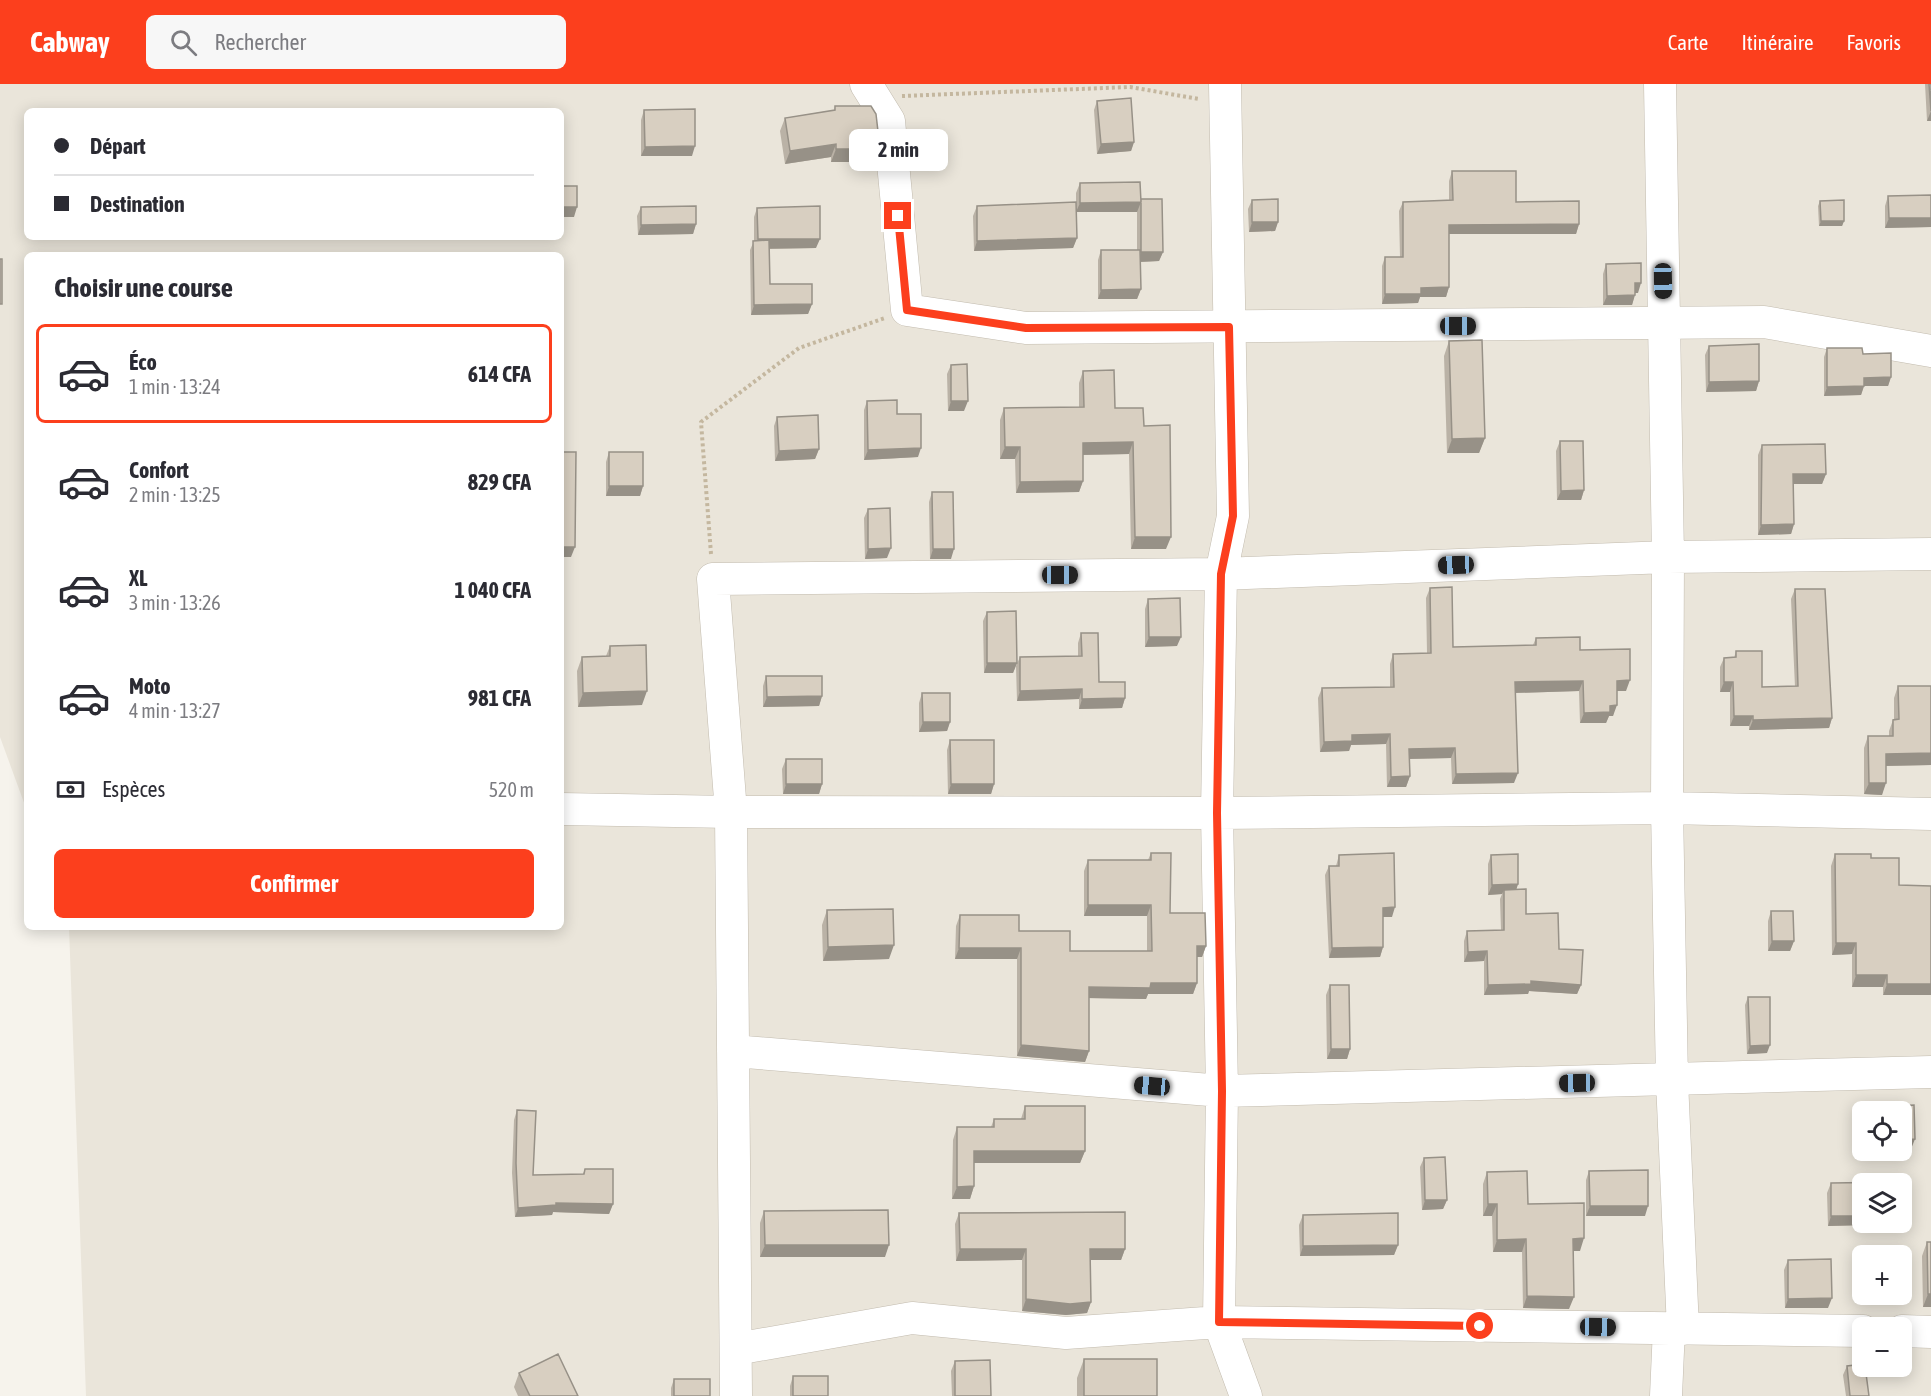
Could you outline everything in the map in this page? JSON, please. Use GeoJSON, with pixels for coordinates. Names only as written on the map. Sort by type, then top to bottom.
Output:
{"type":"FeatureCollection","features":[{"type":"Feature","properties":{"kind":"street"},"geometry":{"type":"LineString","coordinates":[[1660,84],[1668,557],[1667,808],[1676,1328],[1666,1396]]}},
{"type":"Feature","properties":{"kind":"street"},"geometry":{"type":"LineString","coordinates":[[870,90],[889,121],[907,310],[1026,328],[1664,325],[1764,322],[1931,351]]}},
{"type":"Feature","properties":{"kind":"street"},"geometry":{"type":"LineString","coordinates":[[1225,94],[1233,516],[1221,574],[1217,813],[1222,1091],[1219,1322],[1246,1396]]}},
{"type":"Feature","properties":{"kind":"street"},"geometry":{"type":"LineString","coordinates":[[736,1396],[731,812],[713,579],[1221,574],[1668,557],[1931,554]]}},
{"type":"Feature","properties":{"kind":"street"},"geometry":{"type":"LineString","coordinates":[[564,809],[731,812],[1217,813],[1667,808],[1931,814]]}},
{"type":"Feature","properties":{"kind":"street"},"geometry":{"type":"LineString","coordinates":[[733,1051],[1222,1091],[1671,1081],[1931,1072]]}},
{"type":"Feature","properties":{"kind":"street"},"geometry":{"type":"LineString","coordinates":[[736,1349],[912,1318],[1066,1333],[1219,1322],[1852,1331]]}},
{"type":"Feature","properties":{"kind":"street"},"geometry":{"type":"LineString","coordinates":[[1912,1331],[1931,1332]]}},
{"type":"Feature","properties":{"kind":"path"},"geometry":{"type":"LineString","coordinates":[[870,90],[1130,87],[1225,94]]}},
{"type":"Feature","properties":{"kind":"path"},"geometry":{"type":"LineString","coordinates":[[713,579],[701,422],[799,348],[907,310]]}},
{"type":"Feature","properties":{"kind":"shaded area"},"geometry":{"type":"Polygon","coordinates":[[[0,84],[1931,84],[1931,1396],[86,1396],[69,930],[564,930],[564,252],[24,252],[24,803],[0,737],[0,84]]]}},
{"type":"Feature","properties":{"kind":"building"},"geometry":{"type":"Polygon","coordinates":[[[1929,84],[1931,84],[1931,111],[1929,84]]]}},
{"type":"Feature","properties":{"kind":"building"},"geometry":{"type":"Polygon","coordinates":[[[1131,98],[1134,142],[1101,144],[1097,101],[1131,98]]]}},
{"type":"Feature","properties":{"kind":"building"},"geometry":{"type":"Polygon","coordinates":[[[835,106],[871,106],[876,114],[880,149],[836,149],[836,144],[790,151],[785,118],[835,110],[835,106]]]}},
{"type":"Feature","properties":{"kind":"building"},"geometry":{"type":"Polygon","coordinates":[[[695,109],[695,146],[645,147],[644,110],[695,109]]]}},
{"type":"Feature","properties":{"kind":"building"},"geometry":{"type":"Polygon","coordinates":[[[1452,171],[1516,171],[1516,202],[1579,201],[1579,224],[1449,225],[1449,287],[1421,288],[1421,294],[1385,294],[1385,257],[1403,257],[1403,202],[1453,200],[1452,171]]]}},
{"type":"Feature","properties":{"kind":"building"},"geometry":{"type":"Polygon","coordinates":[[[1140,182],[1141,202],[1080,203],[1080,183],[1140,182]]]}},
{"type":"Feature","properties":{"kind":"building"},"geometry":{"type":"Polygon","coordinates":[[[564,186],[577,186],[577,207],[564,207],[564,186]]]}},
{"type":"Feature","properties":{"kind":"building"},"geometry":{"type":"Polygon","coordinates":[[[1931,195],[1931,218],[1889,218],[1888,196],[1931,195]]]}},
{"type":"Feature","properties":{"kind":"building"},"geometry":{"type":"Polygon","coordinates":[[[1141,199],[1162,199],[1163,252],[1141,252],[1141,199]]]}},
{"type":"Feature","properties":{"kind":"building"},"geometry":{"type":"Polygon","coordinates":[[[1278,199],[1278,222],[1252,222],[1252,200],[1278,199]]]}},
{"type":"Feature","properties":{"kind":"building"},"geometry":{"type":"Polygon","coordinates":[[[1844,200],[1844,221],[1821,221],[1820,201],[1844,200]]]}},
{"type":"Feature","properties":{"kind":"building"},"geometry":{"type":"Polygon","coordinates":[[[1076,202],[1077,238],[977,241],[977,206],[1076,202]]]}},
{"type":"Feature","properties":{"kind":"building"},"geometry":{"type":"Polygon","coordinates":[[[696,206],[696,224],[641,225],[641,207],[696,206]]]}},
{"type":"Feature","properties":{"kind":"building"},"geometry":{"type":"Polygon","coordinates":[[[820,206],[820,239],[758,239],[757,208],[820,206]]]}},
{"type":"Feature","properties":{"kind":"building"},"geometry":{"type":"Polygon","coordinates":[[[769,240],[770,284],[812,284],[812,304],[754,305],[753,241],[769,240]]]}},
{"type":"Feature","properties":{"kind":"building"},"geometry":{"type":"Polygon","coordinates":[[[1101,250],[1140,250],[1141,289],[1101,290],[1101,250]]]}},
{"type":"Feature","properties":{"kind":"building"},"geometry":{"type":"Polygon","coordinates":[[[0,259],[2,259],[2,304],[0,304],[0,259]]]}},
{"type":"Feature","properties":{"kind":"building"},"geometry":{"type":"Polygon","coordinates":[[[1641,263],[1641,283],[1635,283],[1635,295],[1607,296],[1606,264],[1641,263]]]}},
{"type":"Feature","properties":{"kind":"building"},"geometry":{"type":"Polygon","coordinates":[[[1482,340],[1485,438],[1452,439],[1449,341],[1482,340]]]}},
{"type":"Feature","properties":{"kind":"building"},"geometry":{"type":"Polygon","coordinates":[[[1759,344],[1759,381],[1709,382],[1709,346],[1759,344]]]}},
{"type":"Feature","properties":{"kind":"building"},"geometry":{"type":"Polygon","coordinates":[[[1827,348],[1862,348],[1863,354],[1891,353],[1891,377],[1864,378],[1864,386],[1827,387],[1827,348]]]}},
{"type":"Feature","properties":{"kind":"building"},"geometry":{"type":"Polygon","coordinates":[[[967,364],[968,401],[951,401],[951,365],[967,364]]]}},
{"type":"Feature","properties":{"kind":"building"},"geometry":{"type":"Polygon","coordinates":[[[1114,370],[1115,408],[1143,408],[1144,426],[1170,425],[1171,537],[1135,537],[1133,442],[1083,443],[1083,481],[1020,482],[1020,447],[1005,447],[1004,408],[1084,407],[1083,371],[1114,370]]]}},
{"type":"Feature","properties":{"kind":"building"},"geometry":{"type":"Polygon","coordinates":[[[897,400],[897,414],[921,414],[921,448],[868,450],[867,401],[897,400]]]}},
{"type":"Feature","properties":{"kind":"building"},"geometry":{"type":"Polygon","coordinates":[[[818,415],[819,449],[779,451],[777,417],[818,415]]]}},
{"type":"Feature","properties":{"kind":"building"},"geometry":{"type":"Polygon","coordinates":[[[1560,441],[1583,441],[1584,490],[1561,491],[1560,441]]]}},
{"type":"Feature","properties":{"kind":"building"},"geometry":{"type":"Polygon","coordinates":[[[1825,444],[1826,474],[1793,474],[1794,524],[1761,525],[1762,445],[1825,444]]]}},
{"type":"Feature","properties":{"kind":"building"},"geometry":{"type":"Polygon","coordinates":[[[564,452],[576,452],[575,547],[564,547],[564,452]]]}},
{"type":"Feature","properties":{"kind":"building"},"geometry":{"type":"Polygon","coordinates":[[[609,452],[643,452],[643,486],[609,486],[609,452]]]}},
{"type":"Feature","properties":{"kind":"building"},"geometry":{"type":"Polygon","coordinates":[[[932,492],[953,492],[954,549],[933,549],[932,492]]]}},
{"type":"Feature","properties":{"kind":"building"},"geometry":{"type":"Polygon","coordinates":[[[890,508],[891,548],[868,549],[868,509],[890,508]]]}},
{"type":"Feature","properties":{"kind":"building"},"geometry":{"type":"Polygon","coordinates":[[[1452,587],[1453,647],[1536,645],[1536,638],[1580,637],[1580,650],[1630,649],[1630,680],[1617,681],[1617,705],[1610,706],[1610,712],[1584,713],[1583,681],[1515,682],[1518,773],[1456,774],[1455,748],[1409,749],[1410,776],[1391,777],[1390,734],[1352,735],[1352,741],[1324,742],[1322,688],[1394,687],[1393,654],[1431,653],[1430,588],[1452,587]]]}},
{"type":"Feature","properties":{"kind":"building"},"geometry":{"type":"Polygon","coordinates":[[[1795,589],[1825,589],[1832,718],[1753,720],[1753,716],[1734,716],[1733,682],[1724,682],[1724,658],[1736,657],[1736,651],[1762,651],[1762,687],[1798,686],[1795,589]]]}},
{"type":"Feature","properties":{"kind":"building"},"geometry":{"type":"Polygon","coordinates":[[[1180,598],[1181,637],[1149,637],[1148,599],[1180,598]]]}},
{"type":"Feature","properties":{"kind":"building"},"geometry":{"type":"Polygon","coordinates":[[[1016,611],[1017,663],[987,663],[987,612],[1016,611]]]}},
{"type":"Feature","properties":{"kind":"building"},"geometry":{"type":"Polygon","coordinates":[[[1081,633],[1098,633],[1099,682],[1125,682],[1125,698],[1082,699],[1082,689],[1020,691],[1020,657],[1082,656],[1081,633]]]}},
{"type":"Feature","properties":{"kind":"building"},"geometry":{"type":"Polygon","coordinates":[[[646,645],[647,691],[583,693],[582,657],[610,656],[610,646],[646,645]]]}},
{"type":"Feature","properties":{"kind":"building"},"geometry":{"type":"Polygon","coordinates":[[[766,676],[822,676],[822,696],[767,697],[766,676]]]}},
{"type":"Feature","properties":{"kind":"building"},"geometry":{"type":"Polygon","coordinates":[[[1898,686],[1931,686],[1931,753],[1886,754],[1886,783],[1869,783],[1868,736],[1893,736],[1893,720],[1899,719],[1898,686]]]}},
{"type":"Feature","properties":{"kind":"building"},"geometry":{"type":"Polygon","coordinates":[[[922,693],[950,693],[950,722],[923,722],[922,693]]]}},
{"type":"Feature","properties":{"kind":"building"},"geometry":{"type":"Polygon","coordinates":[[[950,740],[994,740],[994,784],[951,784],[950,740]]]}},
{"type":"Feature","properties":{"kind":"building"},"geometry":{"type":"Polygon","coordinates":[[[786,759],[822,759],[822,784],[786,784],[786,759]]]}},
{"type":"Feature","properties":{"kind":"building"},"geometry":{"type":"Polygon","coordinates":[[[1151,853],[1171,853],[1170,913],[1205,913],[1206,946],[1197,946],[1197,983],[1151,983],[1150,988],[1089,987],[1089,1051],[1021,1045],[1021,948],[959,948],[960,915],[1019,915],[1019,931],[1070,931],[1070,951],[1152,951],[1151,905],[1088,905],[1088,860],[1151,860],[1151,853]]]}},
{"type":"Feature","properties":{"kind":"building"},"geometry":{"type":"Polygon","coordinates":[[[1394,853],[1395,907],[1383,908],[1383,947],[1332,948],[1329,866],[1339,866],[1339,855],[1394,853]]]}},
{"type":"Feature","properties":{"kind":"building"},"geometry":{"type":"Polygon","coordinates":[[[1518,854],[1518,884],[1492,885],[1491,855],[1518,854]]]}},
{"type":"Feature","properties":{"kind":"building"},"geometry":{"type":"Polygon","coordinates":[[[1835,854],[1871,854],[1871,858],[1899,858],[1899,885],[1931,886],[1931,984],[1887,984],[1887,975],[1856,975],[1856,943],[1836,943],[1835,854]]]}},
{"type":"Feature","properties":{"kind":"building"},"geometry":{"type":"Polygon","coordinates":[[[1526,889],[1526,914],[1558,913],[1559,949],[1583,950],[1581,985],[1531,981],[1531,984],[1488,985],[1487,951],[1468,952],[1467,931],[1504,930],[1504,890],[1526,889]]]}},
{"type":"Feature","properties":{"kind":"building"},"geometry":{"type":"Polygon","coordinates":[[[893,909],[894,945],[828,947],[827,910],[893,909]]]}},
{"type":"Feature","properties":{"kind":"building"},"geometry":{"type":"Polygon","coordinates":[[[1771,911],[1793,911],[1794,941],[1772,941],[1771,911]]]}},
{"type":"Feature","properties":{"kind":"building"},"geometry":{"type":"Polygon","coordinates":[[[1330,985],[1349,985],[1350,1049],[1331,1049],[1330,985]]]}},
{"type":"Feature","properties":{"kind":"building"},"geometry":{"type":"Polygon","coordinates":[[[1748,997],[1770,997],[1770,1045],[1750,1046],[1748,997]]]}},
{"type":"Feature","properties":{"kind":"building"},"geometry":{"type":"Polygon","coordinates":[[[1912,1105],[1914,1105],[1915,1139],[1912,1139],[1912,1105]]]}},
{"type":"Feature","properties":{"kind":"building"},"geometry":{"type":"Polygon","coordinates":[[[1025,1106],[1085,1106],[1085,1151],[974,1151],[974,1186],[957,1187],[957,1127],[994,1127],[994,1119],[1025,1119],[1025,1106]]]}},
{"type":"Feature","properties":{"kind":"building"},"geometry":{"type":"Polygon","coordinates":[[[517,1110],[536,1111],[533,1175],[584,1174],[585,1169],[613,1169],[613,1204],[556,1203],[556,1205],[518,1208],[517,1110]]]}},
{"type":"Feature","properties":{"kind":"building"},"geometry":{"type":"Polygon","coordinates":[[[1445,1157],[1447,1200],[1425,1200],[1424,1158],[1445,1157]]]}},
{"type":"Feature","properties":{"kind":"building"},"geometry":{"type":"Polygon","coordinates":[[[1648,1170],[1648,1206],[1590,1206],[1589,1171],[1648,1170]]]}},
{"type":"Feature","properties":{"kind":"building"},"geometry":{"type":"Polygon","coordinates":[[[1527,1171],[1528,1204],[1584,1203],[1584,1238],[1573,1239],[1574,1297],[1527,1296],[1526,1239],[1497,1240],[1497,1204],[1488,1204],[1487,1172],[1527,1171]]]}},
{"type":"Feature","properties":{"kind":"building"},"geometry":{"type":"Polygon","coordinates":[[[1831,1183],[1852,1183],[1852,1216],[1831,1216],[1831,1183]]]}},
{"type":"Feature","properties":{"kind":"building"},"geometry":{"type":"Polygon","coordinates":[[[888,1210],[889,1245],[765,1245],[764,1211],[888,1210]]]}},
{"type":"Feature","properties":{"kind":"building"},"geometry":{"type":"Polygon","coordinates":[[[1125,1212],[1125,1249],[1090,1249],[1091,1302],[1070,1304],[1026,1299],[1026,1249],[960,1249],[959,1213],[1125,1212]]]}},
{"type":"Feature","properties":{"kind":"building"},"geometry":{"type":"Polygon","coordinates":[[[1398,1213],[1398,1245],[1303,1246],[1303,1215],[1398,1213]]]}},
{"type":"Feature","properties":{"kind":"building"},"geometry":{"type":"Polygon","coordinates":[[[1927,1242],[1931,1242],[1931,1294],[1928,1294],[1927,1242]]]}},
{"type":"Feature","properties":{"kind":"building"},"geometry":{"type":"Polygon","coordinates":[[[1831,1259],[1832,1298],[1788,1299],[1788,1260],[1831,1259]]]}},
{"type":"Feature","properties":{"kind":"building"},"geometry":{"type":"Polygon","coordinates":[[[558,1354],[578,1396],[530,1396],[519,1373],[558,1354]]]}},
{"type":"Feature","properties":{"kind":"building"},"geometry":{"type":"Polygon","coordinates":[[[1084,1359],[1157,1359],[1157,1396],[1084,1396],[1084,1359]]]}},
{"type":"Feature","properties":{"kind":"building"},"geometry":{"type":"Polygon","coordinates":[[[990,1360],[991,1396],[955,1396],[955,1361],[990,1360]]]}},
{"type":"Feature","properties":{"kind":"building"},"geometry":{"type":"Polygon","coordinates":[[[1852,1365],[1852,1377],[1866,1377],[1869,1396],[1850,1396],[1847,1366],[1852,1365]]]}},
{"type":"Feature","properties":{"kind":"building"},"geometry":{"type":"Polygon","coordinates":[[[793,1376],[828,1376],[828,1396],[793,1396],[793,1376]]]}},
{"type":"Feature","properties":{"kind":"building"},"geometry":{"type":"Polygon","coordinates":[[[674,1379],[710,1379],[710,1396],[674,1396],[674,1379]]]}},
{"type":"Feature","properties":{"kind":"route"},"geometry":{"type":"LineString","coordinates":[[898,216],[907,310],[1026,328],[1229,327],[1233,516],[1221,574],[1217,813],[1222,1091],[1219,1322],[1480,1326]]}}]}
